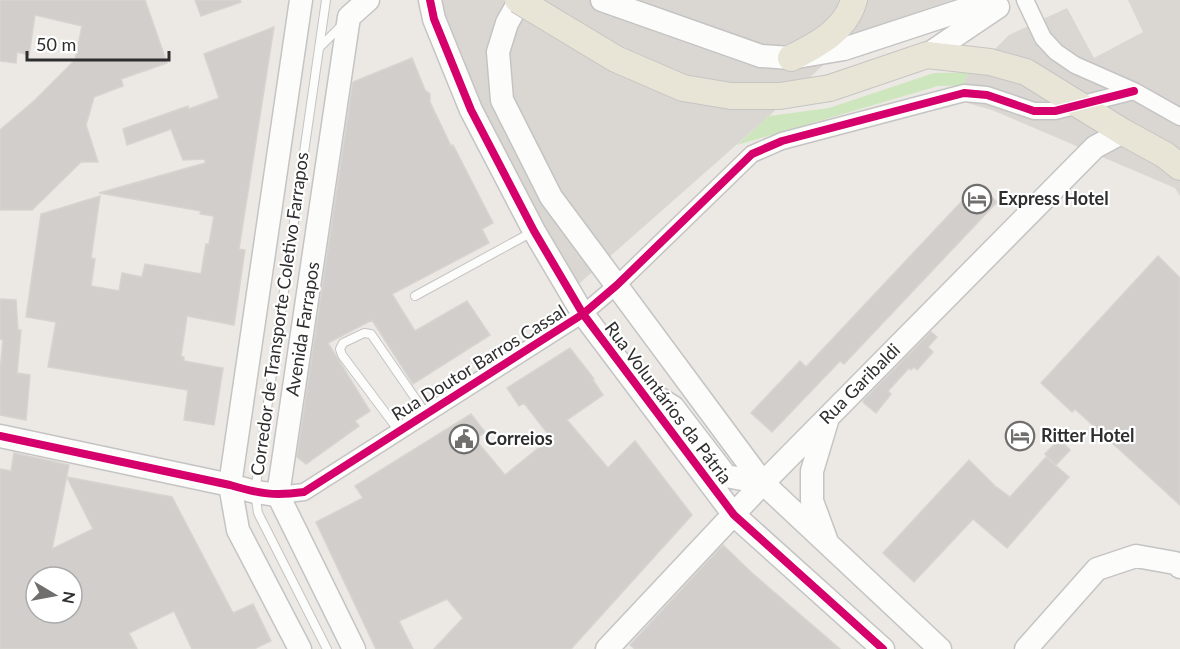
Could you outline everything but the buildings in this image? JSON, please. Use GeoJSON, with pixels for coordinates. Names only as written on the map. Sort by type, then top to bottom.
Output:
{"type":"FeatureCollection","features":[{"type":"Feature","properties":{"kind":"main road"},"geometry":{"type":"LineString","coordinates":[[300,649],[238,530],[230,485],[301,0]]}},
{"type":"Feature","properties":{"kind":"main road"},"geometry":{"type":"LineString","coordinates":[[349,18],[368,0]]}},
{"type":"Feature","properties":{"kind":"main road","name":"Rua Voluntários da Pátria"},"geometry":{"type":"LineString","coordinates":[[430,0],[434,19],[471,111],[534,231],[583,314],[734,514],[883,649]]}},
{"type":"Feature","properties":{"kind":"main road"},"geometry":{"type":"LineString","coordinates":[[519,0],[616,59],[683,88],[731,96],[780,96],[830,88],[927,55],[1007,0]]}},
{"type":"Feature","properties":{"kind":"main road","name":"Rua Voluntários da Pátria"},"geometry":{"type":"LineString","coordinates":[[519,0],[507,23],[498,52],[502,100],[551,197],[763,483],[940,649]]}},
{"type":"Feature","properties":{"kind":"main road"},"geometry":{"type":"LineString","coordinates":[[602,0],[761,56],[791,58],[844,49],[993,0]]}},
{"type":"Feature","properties":{"kind":"main road"},"geometry":{"type":"LineString","coordinates":[[791,58],[819,44],[839,27],[854,0]]}},
{"type":"Feature","properties":{"kind":"main road","name":"Avenida Farrapos"},"geometry":{"type":"LineString","coordinates":[[278,495],[349,18]]}},
{"type":"Feature","properties":{"kind":"main road"},"geometry":{"type":"LineString","coordinates":[[927,55],[990,62],[1026,72],[1165,155],[1180,168]]}},
{"type":"Feature","properties":{"kind":"main road","name":"Rua Garibaldi"},"geometry":{"type":"LineString","coordinates":[[607,649],[763,483],[1095,147],[1123,132]]}},
{"type":"Feature","properties":{"kind":"main road"},"geometry":{"type":"LineString","coordinates":[[634,382],[673,407],[726,476],[763,483]]}},
{"type":"Feature","properties":{"kind":"main road"},"geometry":{"type":"LineString","coordinates":[[828,417],[812,471],[812,501],[828,544]]}},
{"type":"Feature","properties":{"kind":"main road","name":"Rua Doutor Barros Cassal"},"geometry":{"type":"LineString","coordinates":[[0,436],[255,492],[278,495]]}},
{"type":"Feature","properties":{"kind":"main road"},"geometry":{"type":"LineString","coordinates":[[278,495],[354,649]]}},
{"type":"Feature","properties":{"kind":"main road"},"geometry":{"type":"LineString","coordinates":[[1026,649],[1097,569],[1136,556],[1175,563],[1180,567]]}},
{"type":"Feature","properties":{"kind":"street"},"geometry":{"type":"LineString","coordinates":[[1025,0],[1043,38],[1056,52],[1075,65],[1134,91],[1180,117]]}},
{"type":"Feature","properties":{"kind":"street","name":"Rua Doutor Barros Cassal"},"geometry":{"type":"LineString","coordinates":[[278,495],[304,492],[583,314],[617,285],[752,154],[782,141],[964,93],[987,95],[1034,111],[1055,111],[1134,91]]}},
{"type":"Feature","properties":{"kind":"lane","name":"Corredor de Transporte Coletivo Farrapos"},"geometry":{"type":"LineString","coordinates":[[326,0],[255,492],[258,513],[327,649]]}},
{"type":"Feature","properties":{"kind":"lane"},"geometry":{"type":"LineString","coordinates":[[319,48],[349,18]]}},
{"type":"Feature","properties":{"kind":"lane"},"geometry":{"type":"LineString","coordinates":[[416,296],[534,231]]}},
{"type":"Feature","properties":{"kind":"lane"},"geometry":{"type":"LineString","coordinates":[[399,431],[342,355],[340,349],[343,343],[364,333],[371,334],[426,414]]}},
{"type":"Feature","properties":{"kind":"green space"},"geometry":{"type":"Polygon","coordinates":[[[989,72],[987,85],[938,86],[737,145],[769,116],[829,108],[934,73],[989,72]]]}},
{"type":"Feature","properties":{"kind":"shaded area"},"geometry":{"type":"Polygon","coordinates":[[[437,0],[952,0],[858,32],[769,116],[573,289],[474,107],[437,0]]]}},
{"type":"Feature","properties":{"kind":"shaded area"},"geometry":{"type":"Polygon","coordinates":[[[1128,0],[1180,0],[1180,196],[1175,188],[992,110],[967,103],[965,79],[1009,35],[1067,8],[1094,58],[1143,32],[1128,0]]]}},
{"type":"Feature","properties":{"kind":"cycle path"},"geometry":{"type":"LineString","coordinates":[[430,0],[434,19],[471,110],[534,231],[583,314],[734,515],[883,649]]}},
{"type":"Feature","properties":{"kind":"cycle path"},"geometry":{"type":"LineString","coordinates":[[0,436],[259,492],[275,494],[304,492],[583,314],[617,285],[752,154],[782,141],[964,93],[987,95],[1034,111],[1055,111],[1134,91]]}},
{"type":"Feature","properties":{"kind":"place","name":"Express Hotel"},"geometry":{"type":"Point","coordinates":[977,199]}},
{"type":"Feature","properties":{"kind":"place","name":"Ritter Hotel"},"geometry":{"type":"Point","coordinates":[1020,436]}},
{"type":"Feature","properties":{"kind":"place","name":"Correios"},"geometry":{"type":"Point","coordinates":[464,439]}}]}
